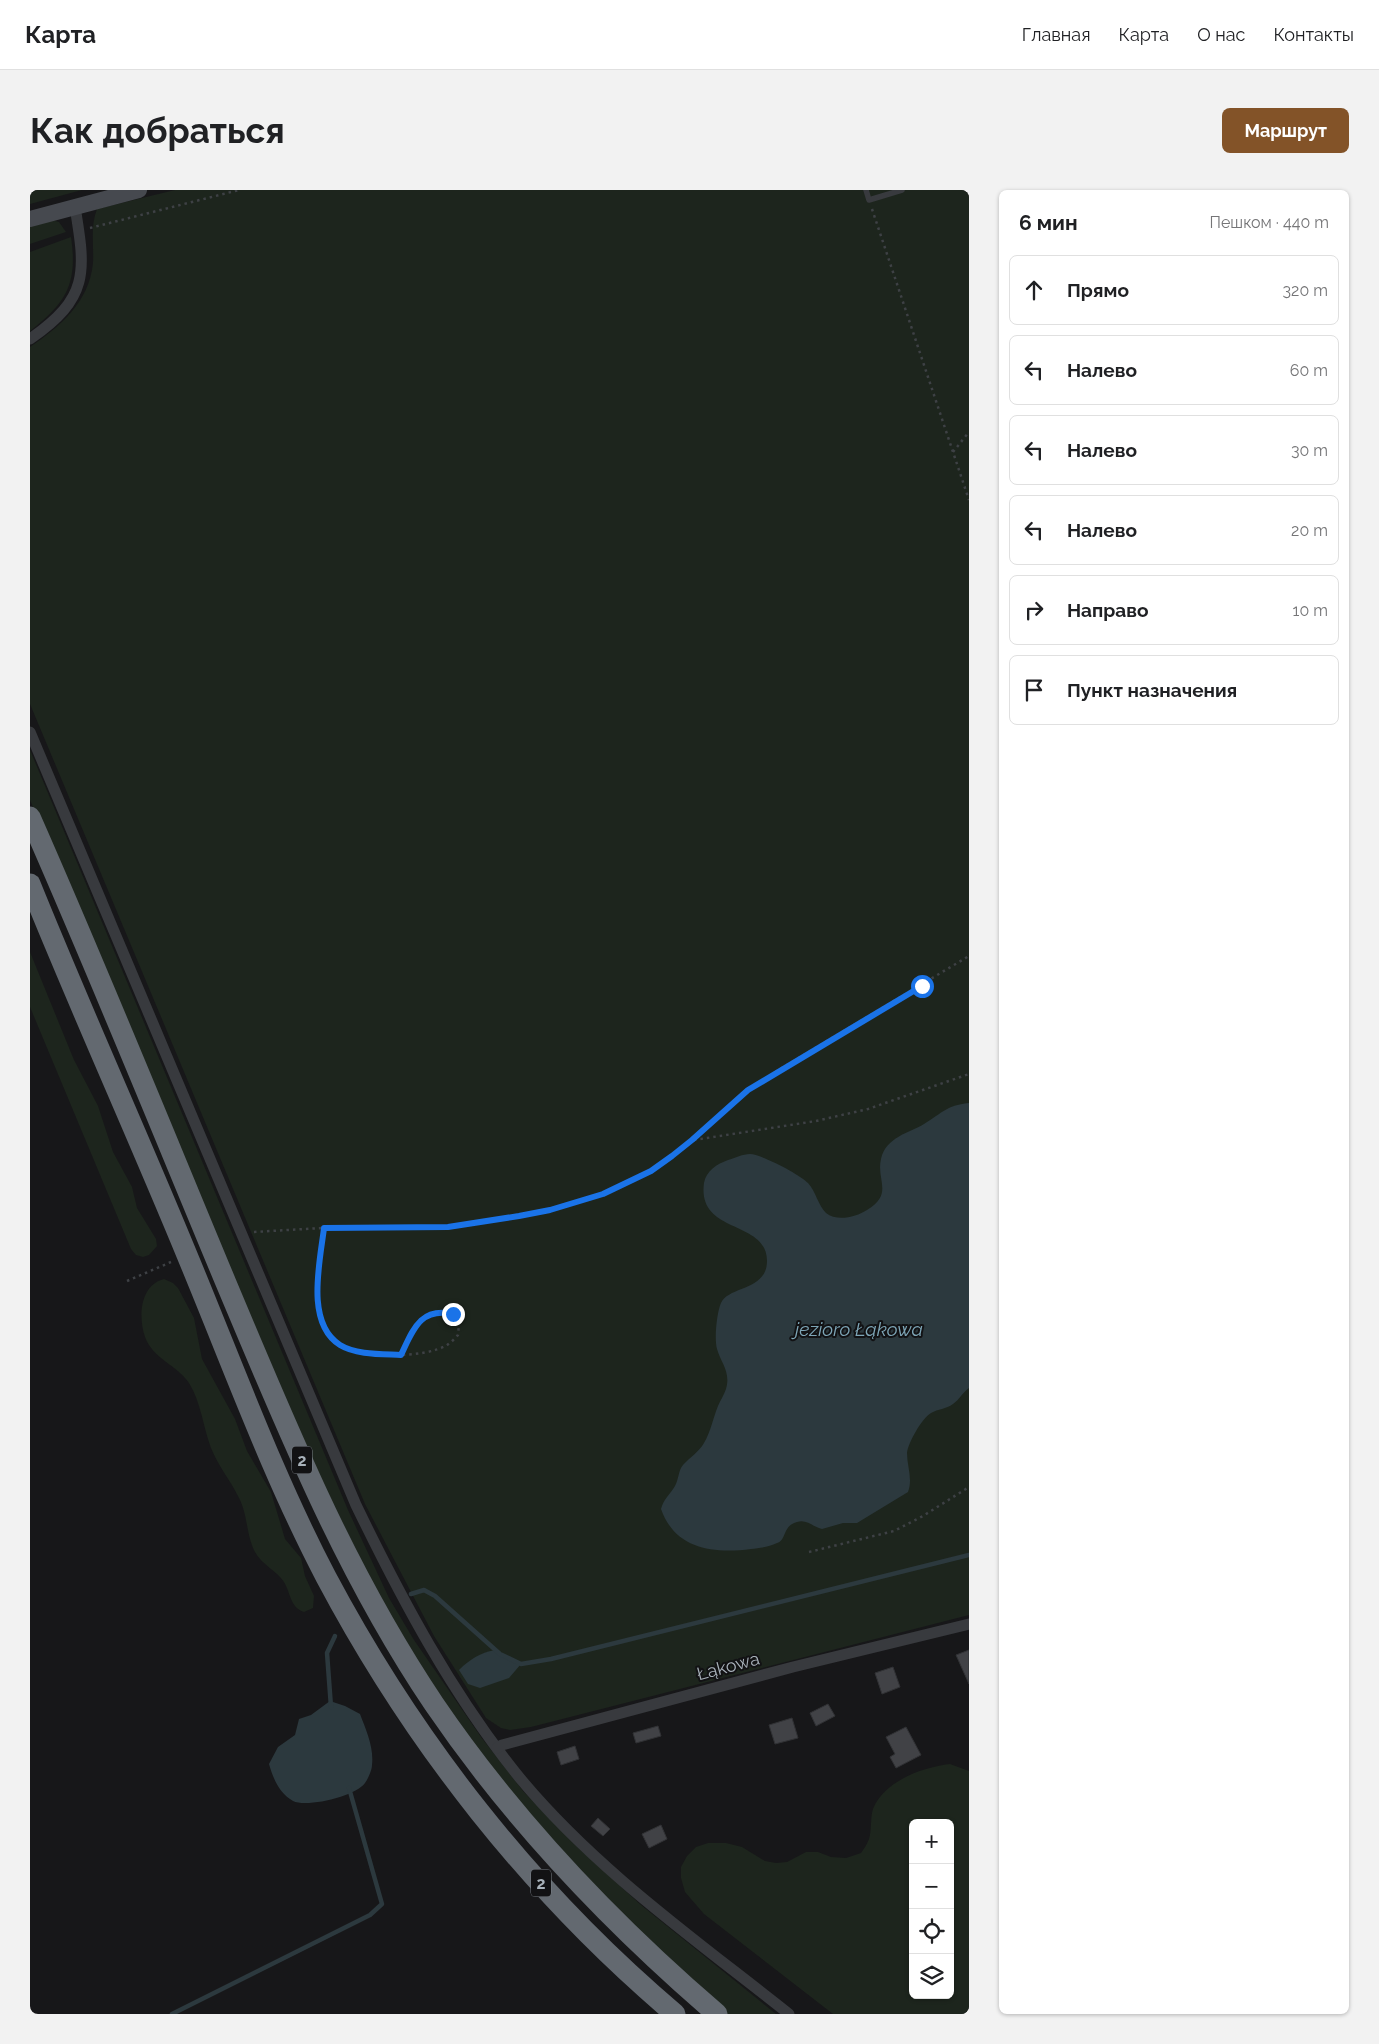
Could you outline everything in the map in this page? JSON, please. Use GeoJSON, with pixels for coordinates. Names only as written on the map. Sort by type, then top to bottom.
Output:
{"type":"FeatureCollection","features":[{"type":"Feature","properties":{"kind":"highway","name":"2"},"geometry":{"type":"LineString","coordinates":[[30,817],[291,1437],[326,1514],[370,1599],[435,1704],[510,1806],[607,1913],[675,1978],[717,2014]]}},
{"type":"Feature","properties":{"kind":"highway","name":"2"},"geometry":{"type":"LineString","coordinates":[[30,884],[187,1255],[264,1444],[302,1529],[352,1622],[404,1707],[454,1780],[509,1848],[607,1952],[675,2014]]}},
{"type":"Feature","properties":{"kind":"main road"},"geometry":{"type":"LineString","coordinates":[[30,219],[139,190]]}},
{"type":"Feature","properties":{"kind":"street"},"geometry":{"type":"LineString","coordinates":[[30,339],[58,318],[74,295],[80,280],[79,231],[75,207]]}},
{"type":"Feature","properties":{"kind":"street"},"geometry":{"type":"LineString","coordinates":[[30,732],[356,1504],[377,1548],[432,1650],[497,1748],[544,1805],[595,1855],[657,1909],[789,2014]]}},
{"type":"Feature","properties":{"kind":"street","name":"Łąkowa"},"geometry":{"type":"LineString","coordinates":[[497,1748],[502,1745],[793,1667],[969,1624]]}},
{"type":"Feature","properties":{"kind":"lane"},"geometry":{"type":"LineString","coordinates":[[866,190],[869,200],[902,190]]}},
{"type":"Feature","properties":{"kind":"path"},"geometry":{"type":"LineString","coordinates":[[79,231],[239,190]]}},
{"type":"Feature","properties":{"kind":"path"},"geometry":{"type":"LineString","coordinates":[[869,200],[969,500]]}},
{"type":"Feature","properties":{"kind":"path"},"geometry":{"type":"LineString","coordinates":[[953,452],[969,432]]}},
{"type":"Feature","properties":{"kind":"path"},"geometry":{"type":"LineString","coordinates":[[240,1233],[324,1228],[448,1227],[550,1210],[603,1194],[651,1171],[692,1140],[748,1090],[968,958]]}},
{"type":"Feature","properties":{"kind":"path"},"geometry":{"type":"LineString","coordinates":[[692,1140],[816,1121],[868,1109],[969,1074]]}},
{"type":"Feature","properties":{"kind":"path"},"geometry":{"type":"LineString","coordinates":[[324,1228],[317,1300],[321,1319],[327,1332],[340,1346],[366,1353],[401,1355],[430,1351],[447,1345],[458,1335],[459,1324],[453,1314],[438,1311],[426,1316],[414,1329],[401,1355]]}},
{"type":"Feature","properties":{"kind":"path"},"geometry":{"type":"LineString","coordinates":[[127,1281],[187,1255]]}},
{"type":"Feature","properties":{"kind":"path"},"geometry":{"type":"LineString","coordinates":[[809,1552],[894,1531],[923,1516],[969,1487]]}},
{"type":"Feature","properties":{"kind":"shaded area"},"geometry":{"type":"Polygon","coordinates":[[[30,190],[82,190],[30,204],[30,190]]]}},
{"type":"Feature","properties":{"kind":"shaded area"},"geometry":{"type":"Polygon","coordinates":[[[175,190],[969,190],[969,1615],[531,1727],[510,1730],[501,1728],[486,1718],[434,1636],[365,1504],[30,704],[30,347],[72,312],[86,290],[93,263],[93,229],[97,209],[175,190]]]}},
{"type":"Feature","properties":{"kind":"shaded area"},"geometry":{"type":"Polygon","coordinates":[[[52,220],[59,222],[66,232],[30,244],[30,227],[52,220]]]}},
{"type":"Feature","properties":{"kind":"shaded area"},"geometry":{"type":"Polygon","coordinates":[[[71,237],[73,268],[67,291],[53,311],[30,331],[30,252],[71,237]]]}},
{"type":"Feature","properties":{"kind":"shaded area"},"geometry":{"type":"Polygon","coordinates":[[[30,750],[348,1510],[389,1598],[414,1640],[481,1737],[523,1791],[574,1844],[641,1905],[776,2014],[728,2014],[664,1961],[600,1899],[447,1713],[355,1560],[229,1275],[30,800],[30,750]]]}},
{"type":"Feature","properties":{"kind":"shaded area"},"geometry":{"type":"Polygon","coordinates":[[[30,952],[74,1060],[98,1106],[113,1152],[132,1187],[137,1208],[156,1239],[157,1246],[149,1255],[143,1257],[136,1255],[131,1249],[30,1007],[30,952]]]}},
{"type":"Feature","properties":{"kind":"shaded area"},"geometry":{"type":"Polygon","coordinates":[[[164,1279],[173,1283],[178,1288],[194,1318],[202,1359],[235,1419],[247,1451],[271,1492],[285,1539],[301,1558],[305,1576],[314,1596],[313,1608],[304,1612],[299,1610],[293,1603],[281,1578],[255,1552],[242,1505],[211,1448],[196,1398],[189,1383],[154,1351],[145,1337],[142,1320],[143,1303],[150,1288],[156,1282],[164,1279]]]}},
{"type":"Feature","properties":{"kind":"shaded area"},"geometry":{"type":"Polygon","coordinates":[[[950,1764],[969,1771],[969,2014],[833,2014],[704,1914],[685,1892],[681,1878],[681,1867],[687,1856],[696,1847],[708,1843],[726,1843],[742,1847],[765,1861],[776,1863],[787,1862],[806,1852],[818,1852],[831,1857],[846,1858],[861,1853],[869,1839],[873,1809],[878,1799],[895,1783],[928,1768],[950,1764]]]}},
{"type":"Feature","properties":{"kind":"water","name":"jezioro Łąkowa"},"geometry":{"type":"Polygon","coordinates":[[[969,1103],[969,1388],[953,1404],[927,1416],[916,1431],[907,1453],[910,1477],[908,1492],[857,1523],[843,1523],[822,1529],[807,1522],[797,1522],[789,1527],[780,1541],[767,1546],[723,1550],[697,1546],[686,1541],[667,1522],[661,1509],[662,1505],[675,1486],[681,1467],[704,1443],[726,1389],[727,1378],[725,1368],[716,1344],[716,1325],[721,1303],[732,1293],[755,1283],[761,1278],[767,1261],[764,1248],[756,1238],[721,1219],[711,1211],[705,1200],[704,1183],[707,1175],[716,1166],[745,1155],[750,1154],[763,1157],[804,1179],[811,1187],[821,1206],[830,1216],[841,1218],[858,1215],[875,1204],[880,1198],[882,1192],[881,1159],[888,1146],[899,1137],[945,1110],[969,1103]]]}},
{"type":"Feature","properties":{"kind":"water"},"geometry":{"type":"Polygon","coordinates":[[[495,1650],[521,1664],[509,1678],[480,1688],[468,1684],[459,1670],[476,1657],[495,1650]]]}},
{"type":"Feature","properties":{"kind":"water"},"geometry":{"type":"Polygon","coordinates":[[[330,1701],[360,1714],[371,1745],[371,1772],[360,1788],[342,1796],[320,1802],[300,1803],[293,1801],[280,1789],[269,1764],[278,1747],[295,1735],[299,1719],[311,1715],[330,1701]]]}},
{"type":"Feature","properties":{"kind":"building"},"geometry":{"type":"Polygon","coordinates":[[[969,1650],[969,1684],[956,1655],[969,1650]]]}},
{"type":"Feature","properties":{"kind":"building"},"geometry":{"type":"Polygon","coordinates":[[[893,1667],[900,1687],[882,1694],[875,1673],[893,1667]]]}},
{"type":"Feature","properties":{"kind":"building"},"geometry":{"type":"Polygon","coordinates":[[[828,1704],[835,1716],[816,1726],[810,1713],[828,1704]]]}},
{"type":"Feature","properties":{"kind":"building"},"geometry":{"type":"Polygon","coordinates":[[[792,1718],[798,1738],[775,1744],[769,1725],[792,1718]]]}},
{"type":"Feature","properties":{"kind":"building"},"geometry":{"type":"Polygon","coordinates":[[[658,1726],[661,1736],[636,1743],[633,1733],[658,1726]]]}},
{"type":"Feature","properties":{"kind":"building"},"geometry":{"type":"Polygon","coordinates":[[[906,1727],[921,1755],[896,1768],[890,1757],[895,1754],[886,1737],[906,1727]]]}},
{"type":"Feature","properties":{"kind":"building"},"geometry":{"type":"Polygon","coordinates":[[[575,1746],[579,1759],[561,1765],[557,1752],[575,1746]]]}},
{"type":"Feature","properties":{"kind":"building"},"geometry":{"type":"Polygon","coordinates":[[[598,1818],[610,1829],[603,1836],[591,1826],[598,1818]]]}},
{"type":"Feature","properties":{"kind":"building"},"geometry":{"type":"Polygon","coordinates":[[[661,1825],[667,1839],[649,1848],[642,1834],[661,1825]]]}},
{"type":"Feature","properties":{"kind":"waterway"},"geometry":{"type":"LineString","coordinates":[[411,1594],[424,1590],[435,1596],[500,1654],[521,1664],[551,1659],[969,1555]]}},
{"type":"Feature","properties":{"kind":"waterway"},"geometry":{"type":"LineString","coordinates":[[331,1707],[327,1653],[335,1636]]}},
{"type":"Feature","properties":{"kind":"waterway"},"geometry":{"type":"LineString","coordinates":[[172,2014],[370,1915],[382,1904],[349,1788]]}},
{"type":"Feature","properties":{"kind":"route"},"geometry":{"type":"LineString","coordinates":[[453,1314],[438,1311],[426,1316],[414,1329],[401,1355],[366,1353],[340,1346],[327,1332],[321,1319],[317,1300],[324,1228],[448,1227],[550,1210],[603,1194],[651,1171],[692,1140],[748,1090],[780,1069],[922,986]]}}]}
